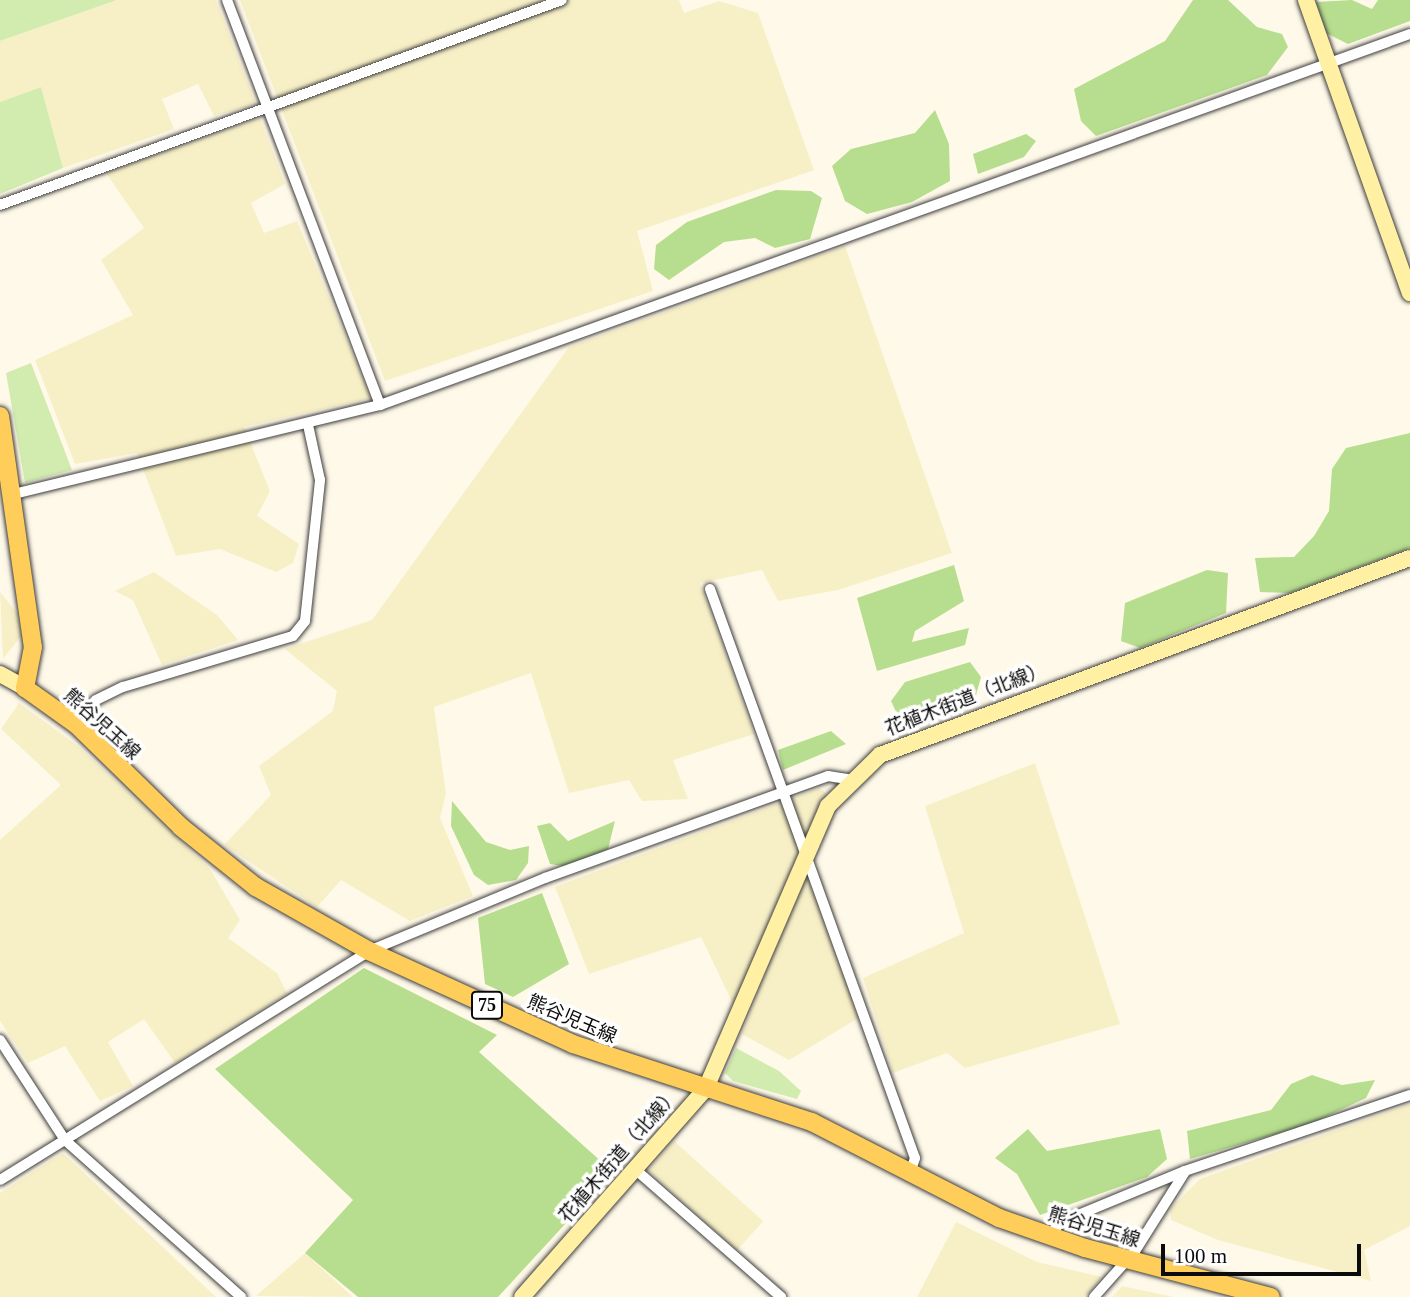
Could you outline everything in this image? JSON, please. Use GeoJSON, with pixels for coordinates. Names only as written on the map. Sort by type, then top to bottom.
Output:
{"type":"FeatureCollection","features":[{"type":"Feature","properties":{"kind":"main road"},"geometry":{"type":"LineString","coordinates":[[0,415],[14,494],[33,648],[25,688]]}},
{"type":"Feature","properties":{"kind":"main road","name":"熊谷児玉線"},"geometry":{"type":"LineString","coordinates":[[25,688],[77,725],[222,861],[369,951],[582,1048],[811,1122],[910,1172],[1048,1236],[1271,1297]]}},
{"type":"Feature","properties":{"kind":"street"},"geometry":{"type":"LineString","coordinates":[[227,0],[264,109],[380,405]]}},
{"type":"Feature","properties":{"kind":"street"},"geometry":{"type":"LineString","coordinates":[[0,205],[562,0]]}},
{"type":"Feature","properties":{"kind":"street"},"geometry":{"type":"LineString","coordinates":[[1306,0],[1410,293]]}},
{"type":"Feature","properties":{"kind":"street"},"geometry":{"type":"LineString","coordinates":[[14,494],[308,425],[380,405],[1410,34]]}},
{"type":"Feature","properties":{"kind":"street"},"geometry":{"type":"LineString","coordinates":[[77,725],[96,700],[123,687],[293,636],[305,621],[320,480],[308,425]]}},
{"type":"Feature","properties":{"kind":"street","name":"花植木街道（北線）"},"geometry":{"type":"LineString","coordinates":[[522,1297],[636,1171],[706,1088],[806,849],[828,806],[880,755],[1410,558]]}},
{"type":"Feature","properties":{"kind":"street"},"geometry":{"type":"LineString","coordinates":[[710,589],[806,849],[915,1158],[910,1172]]}},
{"type":"Feature","properties":{"kind":"street"},"geometry":{"type":"LineString","coordinates":[[0,674],[25,688]]}},
{"type":"Feature","properties":{"kind":"street"},"geometry":{"type":"LineString","coordinates":[[0,1180],[369,951],[545,878],[828,776],[852,780]]}},
{"type":"Feature","properties":{"kind":"street"},"geometry":{"type":"LineString","coordinates":[[0,1040],[65,1140],[241,1297]]}},
{"type":"Feature","properties":{"kind":"street"},"geometry":{"type":"LineString","coordinates":[[1048,1236],[1061,1222],[1185,1171],[1410,1095]]}},
{"type":"Feature","properties":{"kind":"street"},"geometry":{"type":"LineString","coordinates":[[636,1171],[781,1297]]}},
{"type":"Feature","properties":{"kind":"street"},"geometry":{"type":"LineString","coordinates":[[1094,1297],[1128,1259],[1185,1171]]}},
{"type":"Feature","properties":{"kind":"shaded area"},"geometry":{"type":"Polygon","coordinates":[[[117,0],[216,0],[256,104],[214,116],[198,84],[162,99],[174,129],[63,168],[41,87],[0,102],[0,41],[117,0]]]}},
{"type":"Feature","properties":{"kind":"shaded area"},"geometry":{"type":"Polygon","coordinates":[[[240,0],[679,0],[684,13],[719,1],[758,13],[814,170],[637,231],[653,291],[385,381],[240,0]]]}},
{"type":"Feature","properties":{"kind":"shaded area"},"geometry":{"type":"Polygon","coordinates":[[[260,118],[285,184],[251,203],[264,233],[297,221],[371,398],[244,427],[270,491],[257,516],[299,544],[293,563],[276,572],[220,549],[176,556],[137,453],[75,464],[35,360],[133,315],[101,260],[144,228],[106,173],[260,118]]]}},
{"type":"Feature","properties":{"kind":"shaded area"},"geometry":{"type":"Polygon","coordinates":[[[845,246],[952,553],[838,590],[778,601],[762,570],[700,583],[754,734],[673,760],[688,799],[642,801],[629,780],[569,793],[531,673],[434,707],[446,794],[440,818],[473,896],[410,921],[341,880],[317,907],[224,845],[271,795],[259,766],[333,711],[337,691],[285,649],[372,620],[569,347],[845,246]]]}},
{"type":"Feature","properties":{"kind":"shaded area"},"geometry":{"type":"Polygon","coordinates":[[[154,572],[217,615],[238,640],[162,665],[133,600],[115,591],[154,572]]]}},
{"type":"Feature","properties":{"kind":"shaded area"},"geometry":{"type":"Polygon","coordinates":[[[0,592],[17,613],[21,636],[3,659],[0,592]]]}},
{"type":"Feature","properties":{"kind":"shaded area"},"geometry":{"type":"Polygon","coordinates":[[[19,703],[78,746],[210,869],[240,920],[228,938],[277,973],[287,993],[175,1063],[144,1019],[108,1042],[133,1086],[100,1101],[65,1046],[28,1063],[0,1021],[0,840],[61,785],[1,729],[19,703]]]}},
{"type":"Feature","properties":{"kind":"shaded area"},"geometry":{"type":"Polygon","coordinates":[[[1035,763],[1120,1024],[965,1068],[947,1053],[893,1073],[863,978],[964,933],[925,806],[1035,763]]]}},
{"type":"Feature","properties":{"kind":"shaded area"},"geometry":{"type":"Polygon","coordinates":[[[819,788],[826,793],[735,1008],[701,937],[589,974],[555,887],[819,788]]]}},
{"type":"Feature","properties":{"kind":"shaded area"},"geometry":{"type":"Polygon","coordinates":[[[806,868],[860,1017],[789,1060],[742,1034],[806,868]]]}},
{"type":"Feature","properties":{"kind":"shaded area"},"geometry":{"type":"Polygon","coordinates":[[[1410,1104],[1410,1226],[1364,1250],[1371,1281],[1218,1240],[1171,1220],[1170,1209],[1200,1179],[1410,1104]]]}},
{"type":"Feature","properties":{"kind":"shaded area"},"geometry":{"type":"Polygon","coordinates":[[[674,1141],[763,1221],[737,1250],[648,1170],[674,1141]]]}},
{"type":"Feature","properties":{"kind":"shaded area"},"geometry":{"type":"Polygon","coordinates":[[[63,1153],[216,1297],[0,1297],[0,1193],[63,1153]]]}},
{"type":"Feature","properties":{"kind":"shaded area"},"geometry":{"type":"Polygon","coordinates":[[[956,1222],[1037,1262],[1102,1277],[1084,1297],[917,1297],[956,1222]]]}},
{"type":"Feature","properties":{"kind":"shaded area"},"geometry":{"type":"Polygon","coordinates":[[[305,1253],[353,1297],[256,1296],[305,1253]]]}},
{"type":"Feature","properties":{"kind":"shaded area"},"geometry":{"type":"Polygon","coordinates":[[[1122,1286],[1174,1297],[1112,1297],[1122,1286]]]}},
{"type":"Feature","properties":{"kind":"green space"},"geometry":{"type":"Polygon","coordinates":[[[0,0],[117,0],[0,41],[0,0]]]}},
{"type":"Feature","properties":{"kind":"green space"},"geometry":{"type":"Polygon","coordinates":[[[1193,0],[1228,0],[1257,27],[1282,34],[1288,47],[1267,75],[1096,136],[1081,121],[1074,89],[1165,41],[1193,0]]]}},
{"type":"Feature","properties":{"kind":"green space"},"geometry":{"type":"Polygon","coordinates":[[[1352,0],[1372,9],[1378,0],[1410,0],[1410,21],[1348,44],[1326,33],[1316,2],[1352,0]]]}},
{"type":"Feature","properties":{"kind":"green space"},"geometry":{"type":"Polygon","coordinates":[[[41,87],[63,168],[0,194],[0,102],[41,87]]]}},
{"type":"Feature","properties":{"kind":"green space"},"geometry":{"type":"Polygon","coordinates":[[[935,110],[949,144],[950,181],[912,202],[867,214],[845,201],[832,166],[851,149],[915,133],[935,110]]]}},
{"type":"Feature","properties":{"kind":"green space"},"geometry":{"type":"Polygon","coordinates":[[[1026,134],[1036,141],[1024,157],[978,174],[973,154],[1026,134]]]}},
{"type":"Feature","properties":{"kind":"green space"},"geometry":{"type":"Polygon","coordinates":[[[776,190],[811,191],[822,198],[810,239],[775,248],[755,238],[724,242],[669,280],[654,269],[656,245],[687,222],[776,190]]]}},
{"type":"Feature","properties":{"kind":"green space"},"geometry":{"type":"Polygon","coordinates":[[[31,363],[72,470],[25,483],[6,373],[31,363]]]}},
{"type":"Feature","properties":{"kind":"green space"},"geometry":{"type":"Polygon","coordinates":[[[1410,433],[1410,548],[1290,593],[1260,592],[1255,558],[1294,557],[1314,536],[1329,511],[1332,469],[1346,448],[1410,433]]]}},
{"type":"Feature","properties":{"kind":"green space"},"geometry":{"type":"Polygon","coordinates":[[[954,565],[964,601],[915,631],[912,642],[969,628],[965,645],[877,671],[857,598],[954,565]]]}},
{"type":"Feature","properties":{"kind":"green space"},"geometry":{"type":"Polygon","coordinates":[[[1207,570],[1228,573],[1226,613],[1140,648],[1121,641],[1125,603],[1207,570]]]}},
{"type":"Feature","properties":{"kind":"green space"},"geometry":{"type":"Polygon","coordinates":[[[970,662],[981,677],[975,699],[948,714],[914,724],[900,720],[891,701],[905,682],[970,662]]]}},
{"type":"Feature","properties":{"kind":"green space"},"geometry":{"type":"Polygon","coordinates":[[[831,731],[846,744],[783,770],[778,750],[831,731]]]}},
{"type":"Feature","properties":{"kind":"green space"},"geometry":{"type":"Polygon","coordinates":[[[452,801],[486,842],[510,850],[529,846],[528,863],[516,880],[488,885],[474,875],[451,826],[452,801]]]}},
{"type":"Feature","properties":{"kind":"green space"},"geometry":{"type":"Polygon","coordinates":[[[615,821],[608,849],[586,862],[563,866],[550,864],[537,826],[550,823],[568,841],[615,821]]]}},
{"type":"Feature","properties":{"kind":"green space"},"geometry":{"type":"Polygon","coordinates":[[[542,893],[569,964],[513,997],[485,984],[478,918],[542,893]]]}},
{"type":"Feature","properties":{"kind":"green space"},"geometry":{"type":"Polygon","coordinates":[[[364,968],[497,1035],[479,1052],[613,1172],[498,1297],[358,1297],[305,1253],[353,1200],[215,1069],[364,968]]]}},
{"type":"Feature","properties":{"kind":"green space"},"geometry":{"type":"Polygon","coordinates":[[[736,1048],[779,1071],[801,1091],[797,1099],[733,1081],[725,1073],[736,1048]]]}},
{"type":"Feature","properties":{"kind":"green space"},"geometry":{"type":"Polygon","coordinates":[[[1312,1075],[1342,1085],[1375,1080],[1366,1098],[1310,1124],[1190,1159],[1187,1131],[1271,1110],[1291,1084],[1312,1075]]]}},
{"type":"Feature","properties":{"kind":"green space"},"geometry":{"type":"Polygon","coordinates":[[[1028,1129],[1047,1151],[1160,1129],[1167,1159],[1147,1177],[1040,1215],[1017,1174],[995,1158],[1028,1129]]]}}]}
